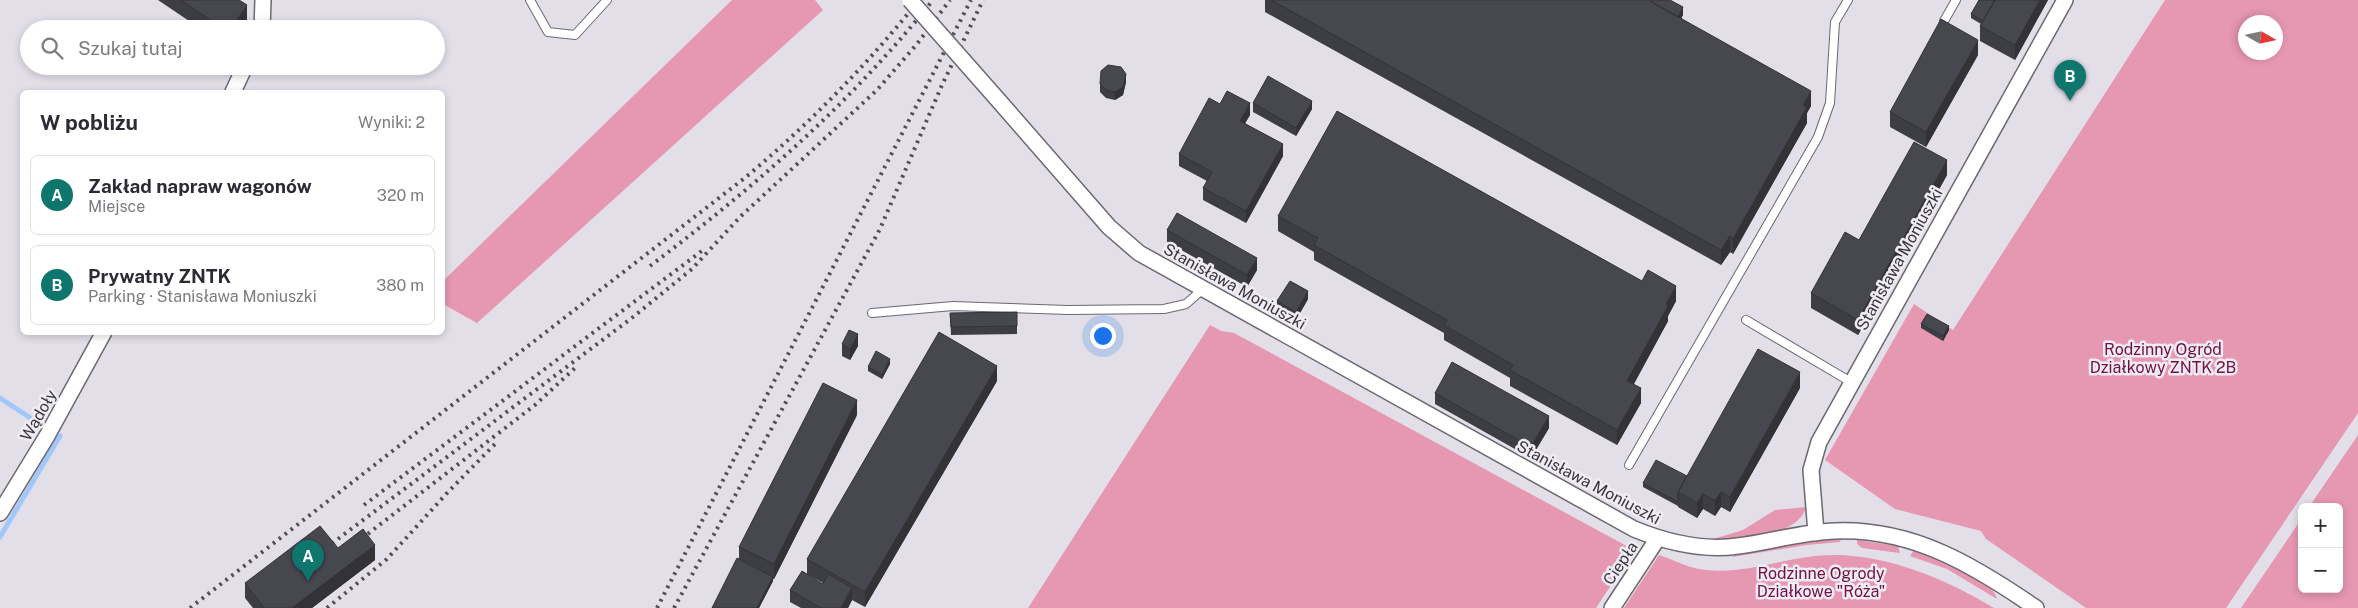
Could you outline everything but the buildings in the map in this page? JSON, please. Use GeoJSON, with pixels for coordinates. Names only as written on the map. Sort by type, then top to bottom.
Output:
{"type":"FeatureCollection","features":[{"type":"Feature","properties":{"kind":"street"},"geometry":{"type":"LineString","coordinates":[[262,20],[263,0]]}},
{"type":"Feature","properties":{"kind":"street","name":"Stanisława Moniuszki"},"geometry":{"type":"LineString","coordinates":[[910,0],[1109,227],[1139,253],[1589,505],[1658,538],[1698,546],[1725,547],[1816,533],[1811,485],[1813,455],[1851,382],[2065,0]]}},
{"type":"Feature","properties":{"kind":"street"},"geometry":{"type":"LineString","coordinates":[[234,90],[241,75]]}},
{"type":"Feature","properties":{"kind":"street","name":"Wądoły"},"geometry":{"type":"LineString","coordinates":[[0,513],[47,436],[102,335]]}},
{"type":"Feature","properties":{"kind":"street"},"geometry":{"type":"LineString","coordinates":[[1816,533],[1835,531],[1864,532],[1889,535],[1923,544],[1954,557],[1990,576],[2036,608]]}},
{"type":"Feature","properties":{"kind":"street","name":"Ciepła"},"geometry":{"type":"LineString","coordinates":[[1612,608],[1658,538]]}},
{"type":"Feature","properties":{"kind":"lane"},"geometry":{"type":"LineString","coordinates":[[530,0],[548,32],[575,34],[607,0]]}},
{"type":"Feature","properties":{"kind":"lane"},"geometry":{"type":"LineString","coordinates":[[1629,465],[1818,137],[1830,103],[1835,22],[1848,0]]}},
{"type":"Feature","properties":{"kind":"lane"},"geometry":{"type":"LineString","coordinates":[[1944,21],[1956,0]]}},
{"type":"Feature","properties":{"kind":"lane"},"geometry":{"type":"LineString","coordinates":[[872,313],[953,306],[1068,310],[1164,308],[1186,304],[1203,289]]}},
{"type":"Feature","properties":{"kind":"lane"},"geometry":{"type":"LineString","coordinates":[[1746,320],[1851,382]]}},
{"type":"Feature","properties":{"kind":"green space"},"geometry":{"type":"Polygon","coordinates":[[[732,0],[815,0],[823,10],[477,323],[445,305],[445,279],[732,0]]]}},
{"type":"Feature","properties":{"kind":"green space","name":"Rodzinny Ogród Działkowy ZNTK 2B"},"geometry":{"type":"Polygon","coordinates":[[[2165,0],[2358,0],[2358,413],[2226,608],[2086,608],[1986,539],[1981,531],[1895,509],[1825,460],[1914,304],[1953,330],[2165,0]]]}},
{"type":"Feature","properties":{"kind":"green space"},"geometry":{"type":"Polygon","coordinates":[[[1210,325],[1221,331],[1234,333],[1634,550],[1596,608],[1028,608],[1210,325]]]}},
{"type":"Feature","properties":{"kind":"green space"},"geometry":{"type":"Polygon","coordinates":[[[2358,435],[2358,608],[2241,608],[2298,524],[2298,593],[2343,593],[2343,503],[2312,503],[2358,435]]]}},
{"type":"Feature","properties":{"kind":"green space"},"geometry":{"type":"Polygon","coordinates":[[[1806,507],[1801,517],[1792,525],[1780,530],[1752,537],[1713,539],[1743,530],[1775,510],[1806,507]]]}},
{"type":"Feature","properties":{"kind":"green space"},"geometry":{"type":"Polygon","coordinates":[[[1841,539],[1840,542],[1807,545],[1732,557],[1805,542],[1841,539]]]}},
{"type":"Feature","properties":{"kind":"green space"},"geometry":{"type":"Polygon","coordinates":[[[1857,540],[1898,546],[1900,553],[1862,548],[1857,544],[1857,540]]]}},
{"type":"Feature","properties":{"kind":"green space"},"geometry":{"type":"Polygon","coordinates":[[[1914,550],[1948,562],[1974,576],[1993,591],[1997,599],[1947,569],[1910,556],[1914,550]]]}},
{"type":"Feature","properties":{"kind":"green space","name":"Rodzinne Ogrody Działkowe \"Róża\""},"geometry":{"type":"Polygon","coordinates":[[[1659,555],[1694,568],[1720,571],[1815,556],[1862,557],[1885,561],[1931,576],[1994,608],[1624,608],[1659,555]]]}},
{"type":"Feature","properties":{"kind":"waterway"},"geometry":{"type":"LineString","coordinates":[[0,398],[41,425]]}},
{"type":"Feature","properties":{"kind":"waterway"},"geometry":{"type":"LineString","coordinates":[[0,537],[60,436]]}},
{"type":"Feature","properties":{"kind":"railway"},"geometry":{"type":"LineString","coordinates":[[190,608],[746,177],[793,136],[837,93],[919,0]]}},
{"type":"Feature","properties":{"kind":"railway"},"geometry":{"type":"LineString","coordinates":[[650,266],[728,205],[800,142],[868,74],[933,0]]}},
{"type":"Feature","properties":{"kind":"railway"},"geometry":{"type":"LineString","coordinates":[[326,548],[633,317],[692,269],[740,217],[877,90],[917,44],[950,0]]}},
{"type":"Feature","properties":{"kind":"railway"},"geometry":{"type":"LineString","coordinates":[[657,608],[971,0]]}},
{"type":"Feature","properties":{"kind":"railway"},"geometry":{"type":"LineString","coordinates":[[674,608],[880,229],[942,85],[983,0]]}},
{"type":"Feature","properties":{"kind":"railway"},"geometry":{"type":"LineString","coordinates":[[364,505],[703,250]]}},
{"type":"Feature","properties":{"kind":"railway"},"geometry":{"type":"LineString","coordinates":[[356,543],[535,405],[575,368]]}},
{"type":"Feature","properties":{"kind":"railway"},"geometry":{"type":"LineString","coordinates":[[327,608],[387,559],[498,441]]}},
{"type":"Feature","properties":{"kind":"place","name":"Prywatny ZNTK"},"geometry":{"type":"Point","coordinates":[2070,101]}},
{"type":"Feature","properties":{"kind":"place","name":"Zakład napraw wagonów"},"geometry":{"type":"Point","coordinates":[308,581]}}]}
